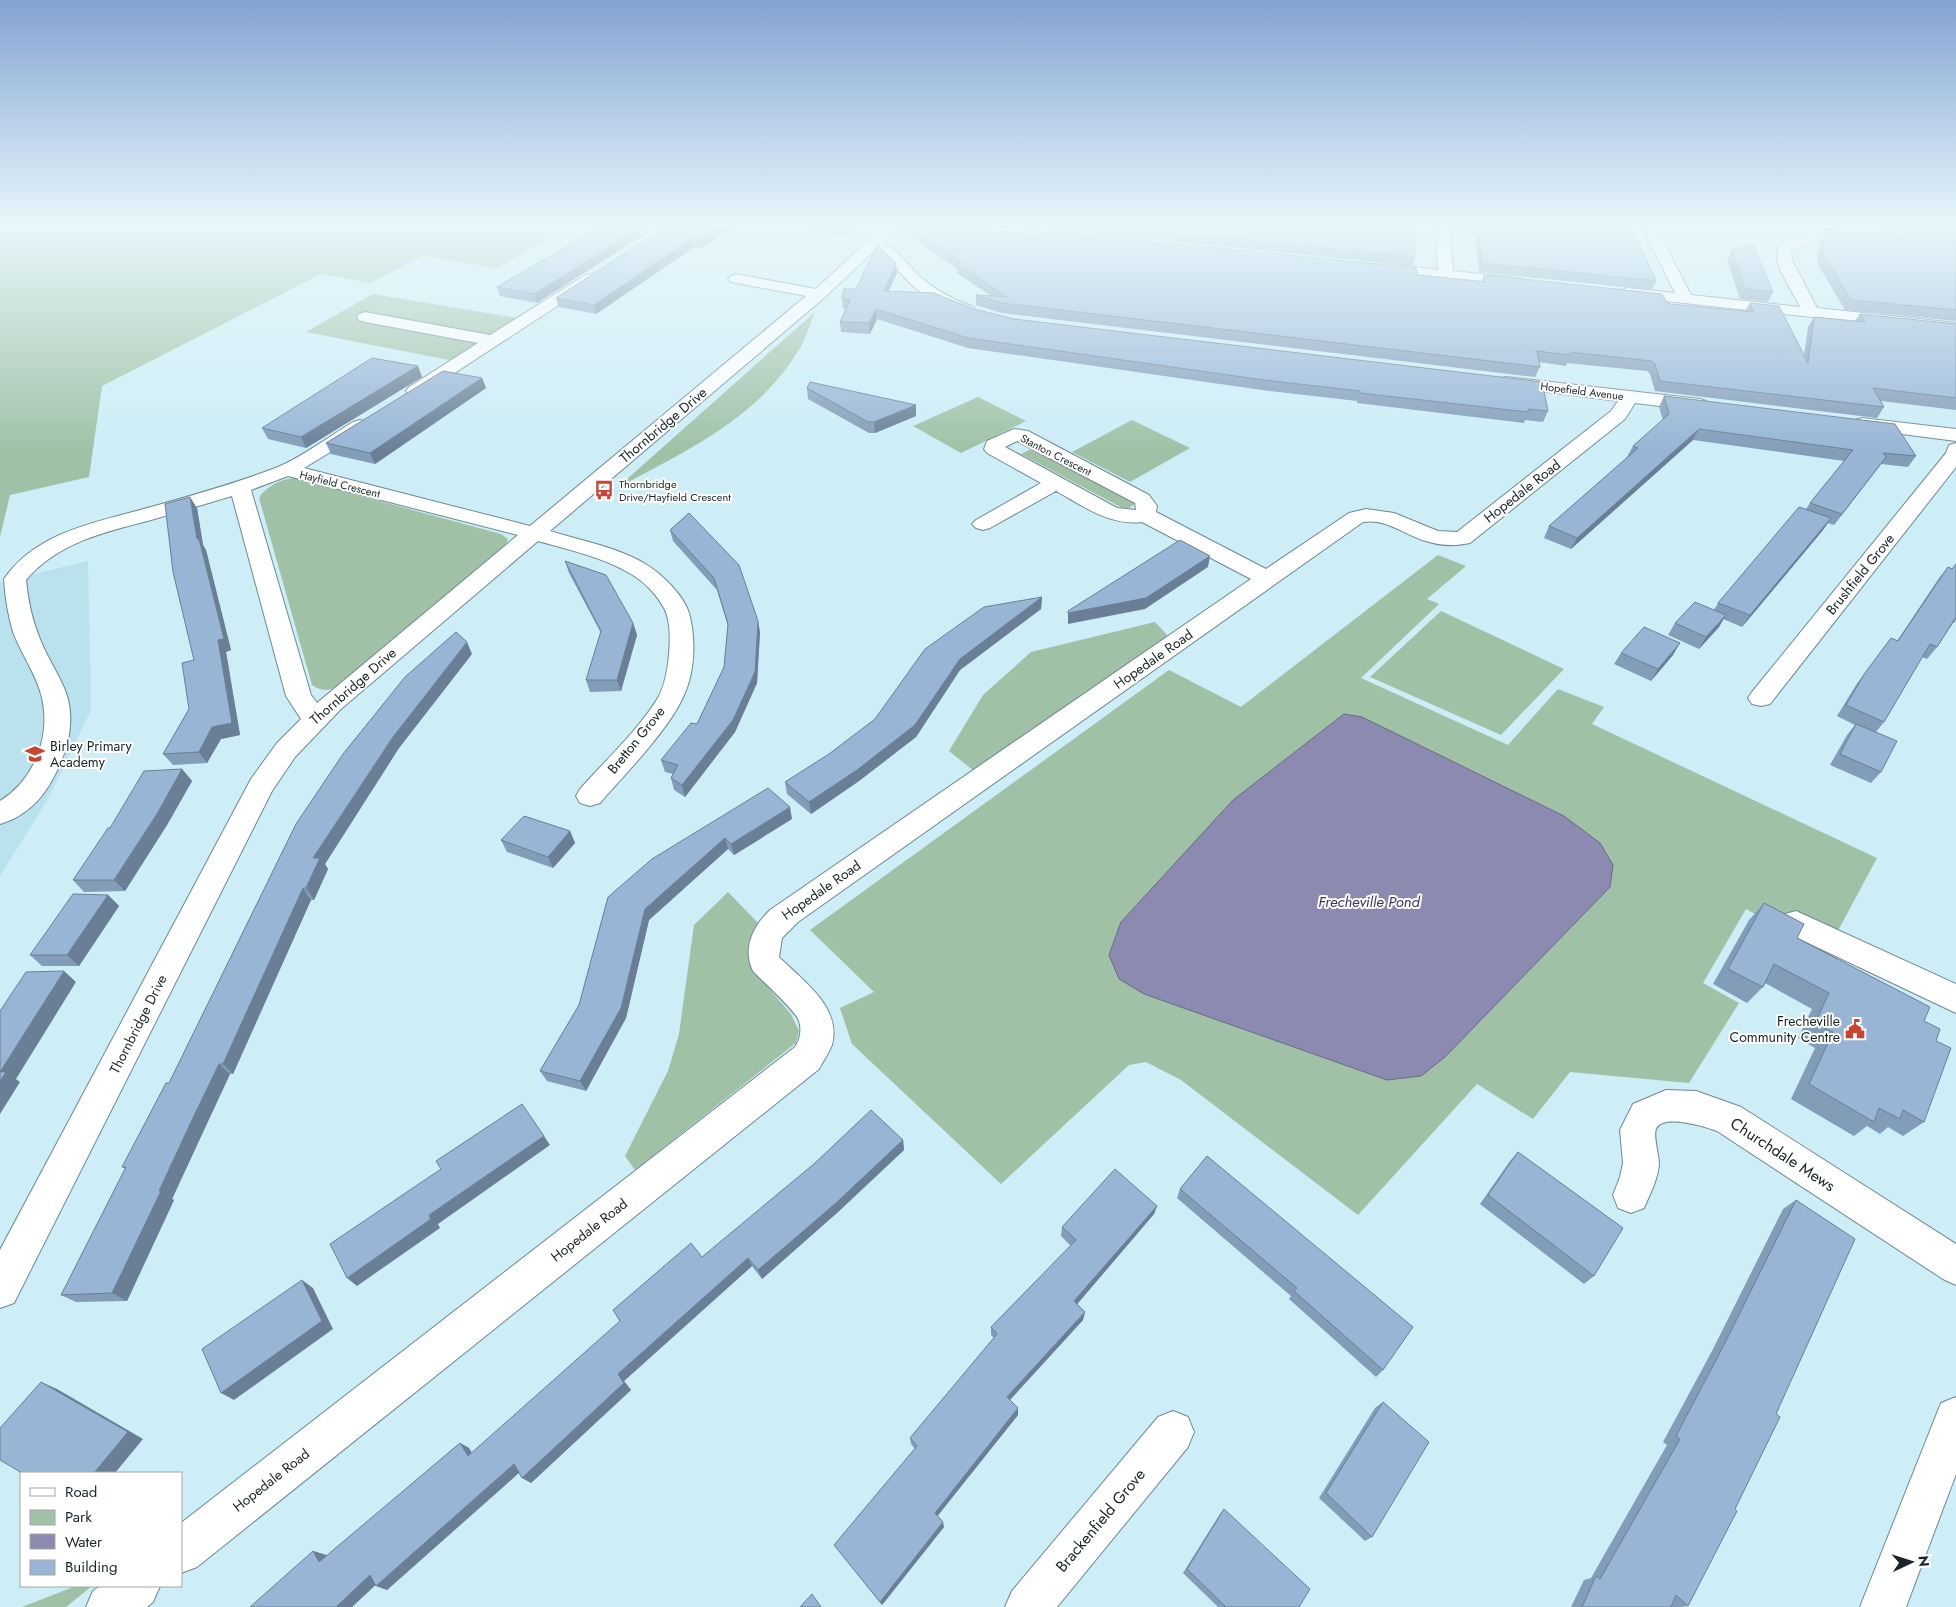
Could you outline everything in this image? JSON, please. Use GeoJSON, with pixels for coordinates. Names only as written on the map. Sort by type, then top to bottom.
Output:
{"type":"FeatureCollection","features":[{"type":"Feature","properties":{"kind":"street"},"geometry":{"type":"LineString","coordinates":[[399,402],[552,302]]}},
{"type":"Feature","properties":{"kind":"street","name":"Thornbridge Drive"},"geometry":{"type":"LineString","coordinates":[[0,1289],[11,1249],[261,786],[286,750],[314,719],[809,302]]}},
{"type":"Feature","properties":{"kind":"street"},"geometry":{"type":"LineString","coordinates":[[948,302],[980,315]]}},
{"type":"Feature","properties":{"kind":"street"},"geometry":{"type":"LineString","coordinates":[[1707,302],[1956,328]]}},
{"type":"Feature","properties":{"kind":"street"},"geometry":{"type":"LineString","coordinates":[[1805,302],[1810,312]]}},
{"type":"Feature","properties":{"kind":"street"},"geometry":{"type":"LineString","coordinates":[[366,317],[493,340]]}},
{"type":"Feature","properties":{"kind":"street","name":"Hopefield Avenue"},"geometry":{"type":"LineString","coordinates":[[1491,380],[1718,407]]}},
{"type":"Feature","properties":{"kind":"street","name":"Hopedale Road"},"geometry":{"type":"LineString","coordinates":[[182,1550],[807,1058],[816,1045],[817,1031],[814,1013],[764,962],[764,946],[770,928],[795,908],[1356,517],[1367,513],[1380,515],[1436,537],[1462,538],[1618,416],[1626,406],[1629,396]]}},
{"type":"Feature","properties":{"kind":"street"},"geometry":{"type":"LineString","coordinates":[[286,470],[374,418]]}},
{"type":"Feature","properties":{"kind":"street"},"geometry":{"type":"LineString","coordinates":[[1846,422],[1956,440]]}},
{"type":"Feature","properties":{"kind":"street","name":"Stanton Crescent"},"geometry":{"type":"LineString","coordinates":[[1145,515],[1147,506],[1142,499],[1021,435],[1014,435],[994,445],[994,449],[1110,512],[1130,517],[1145,515],[1268,579]]}},
{"type":"Feature","properties":{"kind":"street","name":"Brushfield Grove"},"geometry":{"type":"LineString","coordinates":[[1761,698],[1956,454],[1956,440]]}},
{"type":"Feature","properties":{"kind":"street","name":"Hayfield Crescent"},"geometry":{"type":"LineString","coordinates":[[0,814],[20,801],[36,783],[52,753],[58,725],[55,698],[30,644],[18,605],[15,579],[32,560],[58,544],[78,535],[240,487],[286,470],[534,533]]}},
{"type":"Feature","properties":{"kind":"street","name":"Stanton Crescent"},"geometry":{"type":"LineString","coordinates":[[983,524],[1056,483]]}},
{"type":"Feature","properties":{"kind":"street"},"geometry":{"type":"LineString","coordinates":[[240,487],[300,696],[306,709],[314,719]]}},
{"type":"Feature","properties":{"kind":"street","name":"Bretton Grove"},"geometry":{"type":"LineString","coordinates":[[534,533],[614,557],[640,570],[661,586],[677,611],[681,635],[680,664],[672,695],[655,722],[590,796]]}},
{"type":"Feature","properties":{"kind":"street"},"geometry":{"type":"LineString","coordinates":[[1796,923],[1956,999]]}},
{"type":"Feature","properties":{"kind":"street","name":"Churchdale Mews"},"geometry":{"type":"LineString","coordinates":[[1631,1195],[1639,1178],[1642,1159],[1637,1130],[1645,1115],[1666,1106],[1696,1107],[1729,1119],[1956,1266]]}},
{"type":"Feature","properties":{"kind":"street"},"geometry":{"type":"LineString","coordinates":[[1883,1607],[1956,1418]]}},
{"type":"Feature","properties":{"kind":"street","name":"Brackenfield Grove"},"geometry":{"type":"LineString","coordinates":[[1028,1607],[1172,1432]]}},
{"type":"Feature","properties":{"kind":"street"},"geometry":{"type":"LineString","coordinates":[[110,1607],[136,1587]]}},
{"type":"Feature","properties":{"kind":"shaded area","name":"Birley Primary Academy"},"geometry":{"type":"Polygon","coordinates":[[[88,561],[91,710],[49,797],[0,876],[0,582],[88,561]]]}},
{"type":"Feature","properties":{"kind":"green space"},"geometry":{"type":"Polygon","coordinates":[[[0,302],[266,302],[102,386],[89,477],[10,495],[0,537],[0,302]]]}},
{"type":"Feature","properties":{"kind":"green space"},"geometry":{"type":"Polygon","coordinates":[[[359,302],[421,302],[517,318],[454,361],[306,332],[359,302]]]}},
{"type":"Feature","properties":{"kind":"green space"},"geometry":{"type":"Polygon","coordinates":[[[815,312],[801,347],[781,375],[762,396],[717,432],[617,488],[815,312]]]}},
{"type":"Feature","properties":{"kind":"green space"},"geometry":{"type":"Polygon","coordinates":[[[978,397],[1026,421],[961,453],[913,426],[978,397]]]}},
{"type":"Feature","properties":{"kind":"green space"},"geometry":{"type":"Polygon","coordinates":[[[1132,420],[1190,448],[1130,482],[1072,452],[1132,420]]]}},
{"type":"Feature","properties":{"kind":"green space"},"geometry":{"type":"Polygon","coordinates":[[[1031,449],[1135,504],[1126,510],[1021,454],[1031,449]]]}},
{"type":"Feature","properties":{"kind":"green space"},"geometry":{"type":"Polygon","coordinates":[[[295,478],[501,534],[508,539],[506,545],[337,686],[328,690],[321,690],[312,685],[259,498],[274,484],[295,478]]]}},
{"type":"Feature","properties":{"kind":"green space"},"geometry":{"type":"Polygon","coordinates":[[[1438,555],[1466,566],[1427,599],[1439,604],[1361,678],[1508,745],[1558,689],[1604,707],[1592,724],[1877,858],[1826,953],[1746,909],[1703,983],[1739,1003],[1689,1083],[1570,1072],[1533,1119],[1477,1084],[1358,1215],[1181,1080],[1146,1062],[1129,1065],[1001,1184],[852,1044],[840,1008],[874,992],[810,930],[1169,670],[1241,707],[1438,555]]]}},
{"type":"Feature","properties":{"kind":"green space"},"geometry":{"type":"Polygon","coordinates":[[[1441,611],[1564,669],[1501,735],[1370,677],[1441,611]]]}},
{"type":"Feature","properties":{"kind":"green space"},"geometry":{"type":"Polygon","coordinates":[[[1155,622],[1169,637],[974,771],[949,751],[983,695],[1031,652],[1155,622]]]}},
{"type":"Feature","properties":{"kind":"green space"},"geometry":{"type":"Polygon","coordinates":[[[728,892],[758,923],[752,945],[753,970],[791,1014],[799,1031],[796,1043],[635,1170],[625,1156],[668,1071],[679,1034],[694,925],[728,892]]]}},
{"type":"Feature","properties":{"kind":"green space"},"geometry":{"type":"Polygon","coordinates":[[[73,1587],[91,1587],[66,1607],[22,1607],[73,1587]]]}},
{"type":"Feature","properties":{"kind":"water","name":"Frecheville Pond"},"geometry":{"type":"Polygon","coordinates":[[[1344,714],[1362,717],[1564,816],[1600,843],[1613,865],[1610,887],[1445,1057],[1421,1076],[1387,1080],[1144,994],[1119,979],[1109,955],[1121,922],[1233,800],[1344,714]]]}},
{"type":"Feature","properties":{"kind":"building"},"geometry":{"type":"Polygon","coordinates":[[[578,302],[598,302],[594,305],[578,302]]]}},
{"type":"Feature","properties":{"kind":"building"},"geometry":{"type":"Polygon","coordinates":[[[849,302],[956,302],[974,309],[1014,319],[1542,382],[1548,411],[1528,409],[1528,412],[1360,393],[1360,391],[1264,380],[968,338],[876,309],[869,323],[840,322],[849,302]]]}},
{"type":"Feature","properties":{"kind":"building"},"geometry":{"type":"Polygon","coordinates":[[[999,302],[1666,302],[1670,304],[1753,312],[1750,303],[1779,306],[1808,363],[1814,317],[1865,322],[1860,314],[1956,324],[1956,398],[1873,388],[1884,407],[1660,381],[1655,364],[1652,361],[1570,352],[1570,355],[1537,351],[1540,367],[999,302]]]}},
{"type":"Feature","properties":{"kind":"building"},"geometry":{"type":"Polygon","coordinates":[[[1872,302],[1956,302],[1956,310],[1872,302]]]}},
{"type":"Feature","properties":{"kind":"building"},"geometry":{"type":"Polygon","coordinates":[[[372,358],[418,366],[301,437],[262,428],[372,358]]]}},
{"type":"Feature","properties":{"kind":"building"},"geometry":{"type":"Polygon","coordinates":[[[443,371],[482,378],[370,453],[326,443],[443,371]]]}},
{"type":"Feature","properties":{"kind":"building"},"geometry":{"type":"Polygon","coordinates":[[[810,382],[916,405],[874,422],[868,422],[807,388],[810,382]]]}},
{"type":"Feature","properties":{"kind":"building"},"geometry":{"type":"Polygon","coordinates":[[[1664,396],[1895,424],[1916,456],[1883,453],[1886,457],[1842,514],[1810,503],[1853,450],[1699,429],[1577,538],[1549,526],[1638,448],[1633,446],[1669,414],[1664,396]]]}},
{"type":"Feature","properties":{"kind":"building"},"geometry":{"type":"Polygon","coordinates":[[[190,497],[197,539],[199,539],[224,639],[218,640],[232,723],[212,727],[199,752],[163,754],[189,709],[182,663],[194,660],[173,572],[165,504],[190,497]]]}},
{"type":"Feature","properties":{"kind":"building"},"geometry":{"type":"Polygon","coordinates":[[[1799,507],[1831,518],[1750,615],[1718,603],[1799,507]]]}},
{"type":"Feature","properties":{"kind":"building"},"geometry":{"type":"Polygon","coordinates":[[[689,513],[739,565],[758,621],[755,672],[733,720],[682,785],[671,778],[678,765],[661,760],[691,723],[697,724],[724,667],[728,624],[714,578],[670,530],[689,513]]]}},
{"type":"Feature","properties":{"kind":"building"},"geometry":{"type":"Polygon","coordinates":[[[1180,540],[1210,556],[1146,598],[1068,613],[1068,611],[1180,540]]]}},
{"type":"Feature","properties":{"kind":"building"},"geometry":{"type":"Polygon","coordinates":[[[565,561],[606,575],[633,623],[617,680],[586,680],[601,631],[565,561]]]}},
{"type":"Feature","properties":{"kind":"building"},"geometry":{"type":"Polygon","coordinates":[[[1956,564],[1956,617],[1937,647],[1930,644],[1884,722],[1846,705],[1865,673],[1891,638],[1898,641],[1948,567],[1952,569],[1956,564]]]}},
{"type":"Feature","properties":{"kind":"building"},"geometry":{"type":"Polygon","coordinates":[[[1042,597],[960,659],[915,725],[857,770],[809,802],[785,782],[829,754],[875,719],[925,649],[984,607],[1042,597]]]}},
{"type":"Feature","properties":{"kind":"building"},"geometry":{"type":"Polygon","coordinates":[[[1695,602],[1726,615],[1706,637],[1675,623],[1695,602]]]}},
{"type":"Feature","properties":{"kind":"building"},"geometry":{"type":"Polygon","coordinates":[[[1644,627],[1680,643],[1658,669],[1621,653],[1644,627]]]}},
{"type":"Feature","properties":{"kind":"building"},"geometry":{"type":"Polygon","coordinates":[[[456,632],[467,642],[393,737],[313,858],[320,858],[306,888],[303,888],[223,1064],[219,1064],[191,1122],[159,1191],[161,1191],[112,1293],[61,1295],[126,1167],[122,1167],[166,1083],[169,1083],[296,824],[343,754],[405,677],[456,632]]]}},
{"type":"Feature","properties":{"kind":"building"},"geometry":{"type":"Polygon","coordinates":[[[1856,724],[1897,741],[1881,772],[1840,754],[1856,724]]]}},
{"type":"Feature","properties":{"kind":"building"},"geometry":{"type":"Polygon","coordinates":[[[182,769],[157,814],[114,880],[73,880],[108,828],[110,828],[144,771],[182,769]]]}},
{"type":"Feature","properties":{"kind":"building"},"geometry":{"type":"Polygon","coordinates":[[[768,788],[790,807],[731,844],[725,838],[645,909],[621,1008],[580,1081],[540,1071],[579,1005],[608,897],[652,859],[768,788]]]}},
{"type":"Feature","properties":{"kind":"building"},"geometry":{"type":"Polygon","coordinates":[[[524,816],[570,831],[548,857],[501,840],[524,816]]]}},
{"type":"Feature","properties":{"kind":"building"},"geometry":{"type":"Polygon","coordinates":[[[73,894],[108,895],[67,955],[30,955],[73,894]]]}},
{"type":"Feature","properties":{"kind":"building","name":"Frecheville Community Centre"},"geometry":{"type":"Polygon","coordinates":[[[1764,903],[1804,924],[1797,938],[1930,1007],[1924,1021],[1940,1029],[1936,1041],[1951,1048],[1924,1122],[1903,1110],[1900,1119],[1879,1108],[1874,1122],[1809,1084],[1833,1032],[1815,1023],[1829,993],[1774,964],[1763,987],[1728,969],[1764,903]]]}},
{"type":"Feature","properties":{"kind":"building"},"geometry":{"type":"Polygon","coordinates":[[[64,971],[0,1072],[0,1011],[26,972],[64,971]]]}},
{"type":"Feature","properties":{"kind":"building"},"geometry":{"type":"Polygon","coordinates":[[[0,1072],[6,1072],[0,1081],[0,1072]]]}},
{"type":"Feature","properties":{"kind":"building"},"geometry":{"type":"Polygon","coordinates":[[[522,1104],[544,1136],[429,1215],[431,1219],[347,1278],[330,1244],[441,1169],[436,1161],[522,1104]]]}},
{"type":"Feature","properties":{"kind":"building"},"geometry":{"type":"Polygon","coordinates":[[[871,1110],[903,1140],[836,1203],[758,1270],[748,1258],[618,1374],[624,1383],[522,1478],[514,1464],[376,1586],[370,1575],[336,1607],[250,1607],[313,1551],[319,1562],[460,1443],[468,1456],[620,1321],[613,1310],[691,1243],[702,1257],[815,1163],[871,1110]]]}},
{"type":"Feature","properties":{"kind":"building"},"geometry":{"type":"Polygon","coordinates":[[[1518,1152],[1623,1228],[1594,1276],[1488,1195],[1518,1152]]]}},
{"type":"Feature","properties":{"kind":"building"},"geometry":{"type":"Polygon","coordinates":[[[1207,1156],[1413,1327],[1383,1370],[1294,1291],[1297,1288],[1180,1189],[1207,1156]]]}},
{"type":"Feature","properties":{"kind":"building"},"geometry":{"type":"Polygon","coordinates":[[[1115,1169],[1157,1206],[1074,1301],[1085,1312],[1007,1397],[1018,1408],[935,1513],[943,1522],[880,1602],[834,1545],[917,1446],[910,1438],[997,1334],[991,1327],[1076,1240],[1062,1227],[1115,1169]]]}},
{"type":"Feature","properties":{"kind":"building"},"geometry":{"type":"Polygon","coordinates":[[[1796,1200],[1855,1239],[1776,1414],[1780,1417],[1735,1509],[1737,1511],[1688,1606],[1676,1595],[1671,1607],[1582,1607],[1596,1576],[1600,1579],[1680,1439],[1676,1436],[1725,1343],[1796,1200]]]}},
{"type":"Feature","properties":{"kind":"building"},"geometry":{"type":"Polygon","coordinates":[[[302,1280],[322,1321],[221,1393],[202,1349],[302,1280]]]}},
{"type":"Feature","properties":{"kind":"building"},"geometry":{"type":"Polygon","coordinates":[[[41,1382],[128,1432],[95,1472],[20,1472],[0,1460],[0,1428],[41,1382]]]}},
{"type":"Feature","properties":{"kind":"building"},"geometry":{"type":"Polygon","coordinates":[[[1383,1402],[1429,1442],[1372,1537],[1326,1493],[1383,1402]]]}},
{"type":"Feature","properties":{"kind":"building"},"geometry":{"type":"Polygon","coordinates":[[[1224,1509],[1310,1589],[1299,1607],[1226,1607],[1187,1569],[1224,1509]]]}},
{"type":"Feature","properties":{"kind":"building"},"geometry":{"type":"Polygon","coordinates":[[[812,1594],[821,1607],[800,1607],[812,1594]]]}},
{"type":"Feature","properties":{"kind":"place","name":"Thornbridge Drive/Hayfield Crescent"},"geometry":{"type":"Point","coordinates":[604,490]}},
{"type":"Feature","properties":{"kind":"place","name":"Birley Primary Academy"},"geometry":{"type":"Point","coordinates":[35,754]}},
{"type":"Feature","properties":{"kind":"place","name":"Frecheville Community Centre"},"geometry":{"type":"Point","coordinates":[1855,1029]}}]}
